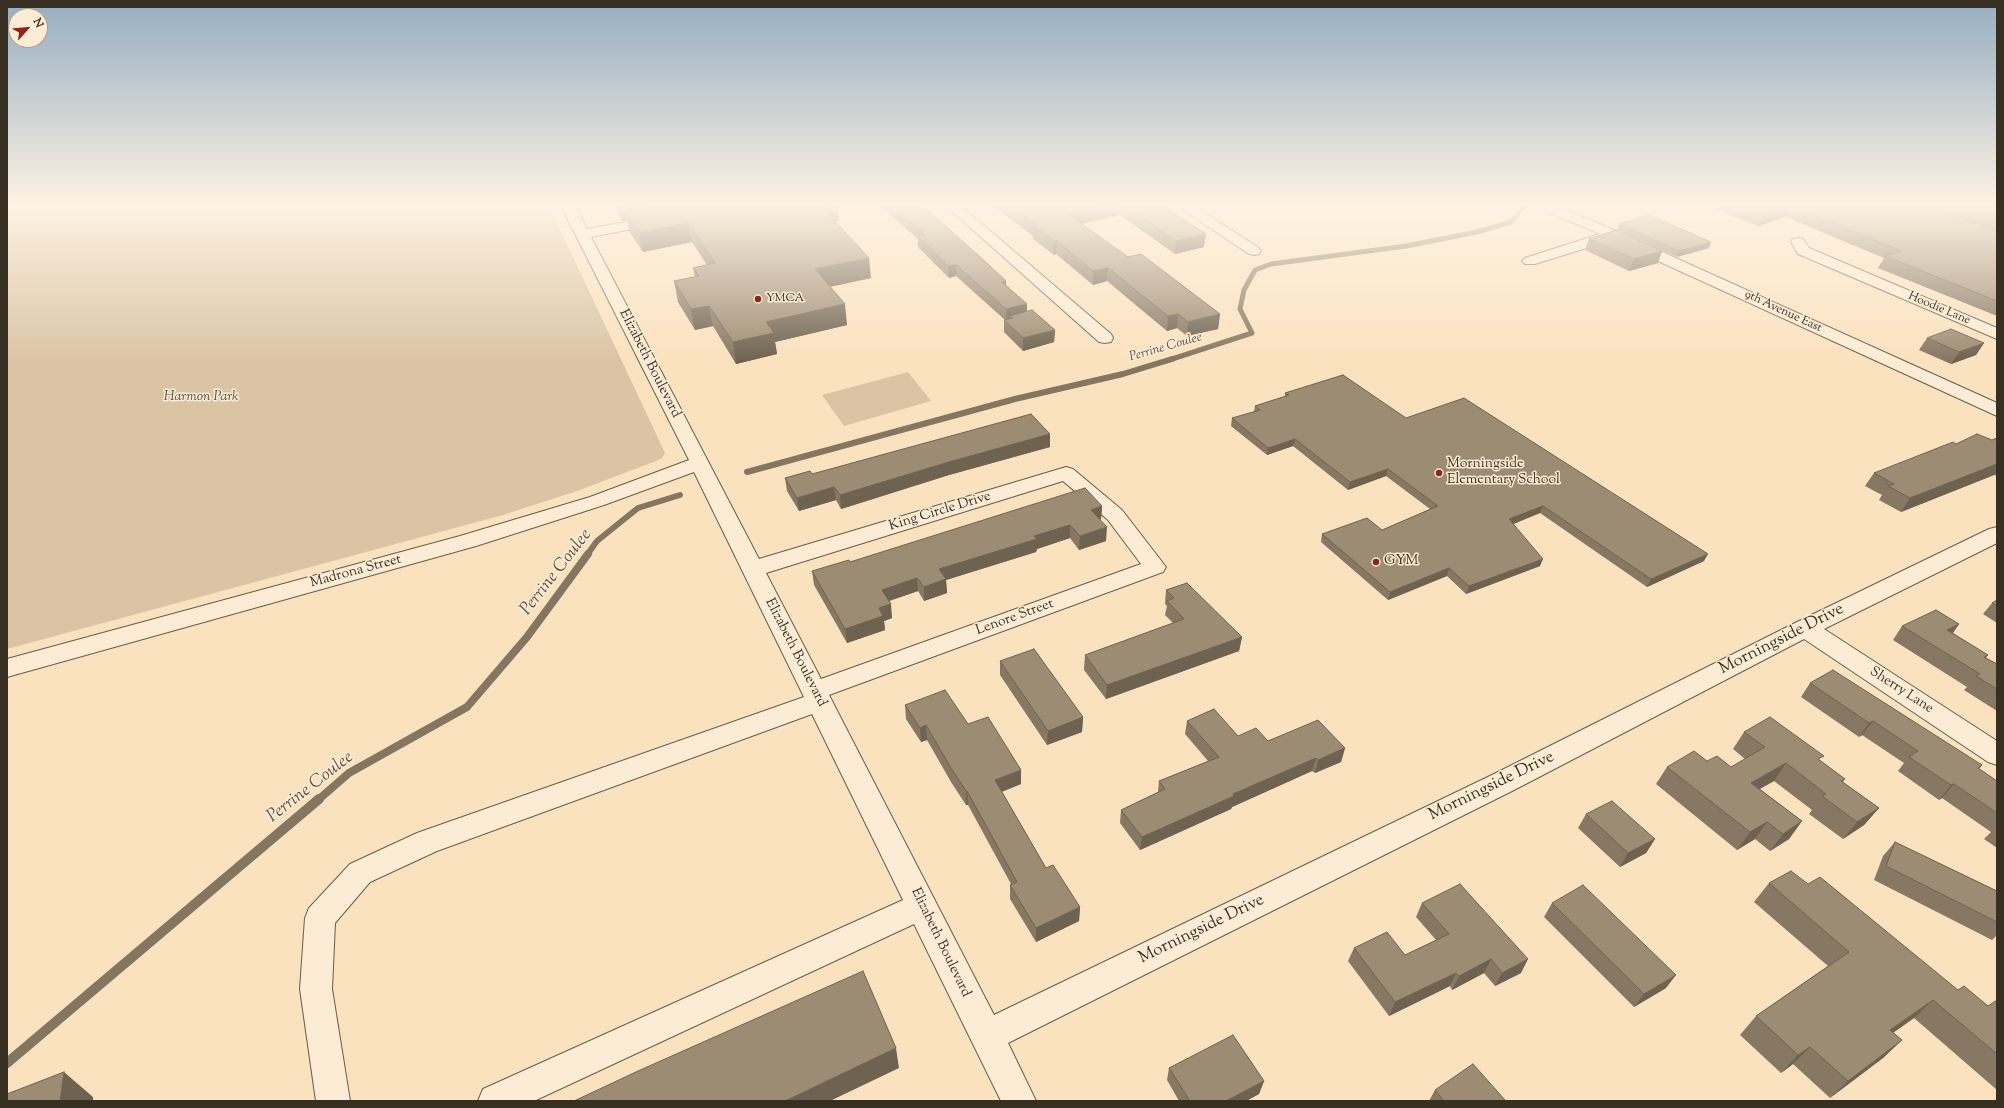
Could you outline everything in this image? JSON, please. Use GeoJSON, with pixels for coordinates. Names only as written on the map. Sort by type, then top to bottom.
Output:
{"type":"FeatureCollection","features":[{"type":"Feature","properties":{"kind":"street","name":"Elizabeth Boulevard"},"geometry":{"type":"LineString","coordinates":[[594,258],[700,463],[1019,1101]]}},
{"type":"Feature","properties":{"kind":"street"},"geometry":{"type":"LineString","coordinates":[[1013,258],[1105,338]]}},
{"type":"Feature","properties":{"kind":"street"},"geometry":{"type":"LineString","coordinates":[[1530,260],[1538,258]]}},
{"type":"Feature","properties":{"kind":"street","name":"9th Avenue East"},"geometry":{"type":"LineString","coordinates":[[1663,258],[1997,410]]}},
{"type":"Feature","properties":{"kind":"street","name":"Hoodie Lane"},"geometry":{"type":"LineString","coordinates":[[1816,258],[1997,334]]}},
{"type":"Feature","properties":{"kind":"street","name":"Madrona Street"},"geometry":{"type":"LineString","coordinates":[[7,668],[468,542],[597,501],[700,463]]}},
{"type":"Feature","properties":{"kind":"street","name":"King Circle Drive"},"geometry":{"type":"LineString","coordinates":[[753,569],[1066,473],[1115,515]]}},
{"type":"Feature","properties":{"kind":"street","name":"Lenore Street"},"geometry":{"type":"LineString","coordinates":[[816,696],[1155,567],[1115,515]]}},
{"type":"Feature","properties":{"kind":"street","name":"Morningside Drive"},"geometry":{"type":"LineString","coordinates":[[986,1036],[1504,782],[1804,628],[1997,534]]}},
{"type":"Feature","properties":{"kind":"street","name":"Sherry Lane"},"geometry":{"type":"LineString","coordinates":[[1804,628],[1997,755]]}},
{"type":"Feature","properties":{"kind":"street"},"geometry":{"type":"LineString","coordinates":[[333,1101],[316,989],[320,918],[360,873],[427,842],[816,696]]}},
{"type":"Feature","properties":{"kind":"street"},"geometry":{"type":"LineString","coordinates":[[495,1101],[922,906]]}},
{"type":"Feature","properties":{"kind":"green space","name":"Harmon Park"},"geometry":{"type":"Polygon","coordinates":[[[7,258],[573,258],[665,453],[662,458],[577,491],[503,515],[7,649],[7,258]]]}},
{"type":"Feature","properties":{"kind":"green space"},"geometry":{"type":"Polygon","coordinates":[[[908,372],[931,401],[844,426],[822,395],[908,372]]]}},
{"type":"Feature","properties":{"kind":"building","name":"YMCA"},"geometry":{"type":"Polygon","coordinates":[[[711,258],[869,258],[815,269],[845,304],[766,322],[774,333],[733,342],[709,306],[691,309],[674,281],[699,276],[693,268],[715,263],[711,258]]]}},
{"type":"Feature","properties":{"kind":"building"},"geometry":{"type":"Polygon","coordinates":[[[940,258],[981,258],[1006,281],[1002,282],[1027,304],[1006,309],[956,265],[948,266],[940,258]]]}},
{"type":"Feature","properties":{"kind":"building"},"geometry":{"type":"Polygon","coordinates":[[[1077,258],[1146,258],[1220,314],[1188,322],[1178,314],[1168,316],[1108,268],[1093,271],[1077,258]]]}},
{"type":"Feature","properties":{"kind":"building"},"geometry":{"type":"Polygon","coordinates":[[[1889,258],[1997,258],[1997,301],[1889,258]]]}},
{"type":"Feature","properties":{"kind":"building"},"geometry":{"type":"Polygon","coordinates":[[[1032,310],[1055,330],[1023,338],[1004,320],[1013,318],[1010,316],[1032,310]]]}},
{"type":"Feature","properties":{"kind":"building"},"geometry":{"type":"Polygon","coordinates":[[[1951,329],[1984,343],[1959,352],[1927,338],[1951,329]]]}},
{"type":"Feature","properties":{"kind":"building"},"geometry":{"type":"Polygon","coordinates":[[[1343,375],[1406,418],[1464,398],[1708,554],[1651,579],[1543,506],[1509,519],[1543,559],[1469,586],[1449,568],[1390,592],[1322,534],[1367,518],[1382,530],[1438,506],[1388,469],[1350,482],[1295,439],[1268,448],[1232,418],[1260,410],[1255,406],[1289,395],[1285,393],[1343,375]]]}},
{"type":"Feature","properties":{"kind":"building"},"geometry":{"type":"Polygon","coordinates":[[[1031,414],[1050,434],[949,462],[840,495],[834,487],[797,498],[785,478],[810,471],[812,474],[1031,414]]]}},
{"type":"Feature","properties":{"kind":"building"},"geometry":{"type":"Polygon","coordinates":[[[1977,434],[1992,440],[1997,438],[1997,464],[1910,498],[1888,486],[1894,484],[1874,473],[1953,442],[1956,444],[1977,434]]]}},
{"type":"Feature","properties":{"kind":"building"},"geometry":{"type":"Polygon","coordinates":[[[1085,488],[1102,506],[1091,510],[1107,527],[1080,536],[1070,525],[1034,536],[1037,539],[939,569],[946,579],[924,587],[917,578],[882,590],[891,604],[879,608],[883,616],[845,629],[812,571],[849,560],[850,562],[1085,488]]]}},
{"type":"Feature","properties":{"kind":"building"},"geometry":{"type":"Polygon","coordinates":[[[1187,583],[1242,637],[1107,685],[1085,655],[1184,619],[1167,601],[1174,598],[1166,590],[1187,583]]]}},
{"type":"Feature","properties":{"kind":"building"},"geometry":{"type":"Polygon","coordinates":[[[1997,600],[1997,606],[1992,603],[1997,600]]]}},
{"type":"Feature","properties":{"kind":"building"},"geometry":{"type":"Polygon","coordinates":[[[1936,610],[1959,624],[1947,630],[1988,655],[1984,657],[1997,664],[1997,689],[1976,676],[1980,674],[1902,626],[1936,610]]]}},
{"type":"Feature","properties":{"kind":"building"},"geometry":{"type":"Polygon","coordinates":[[[1034,649],[1083,717],[1048,731],[1000,661],[1034,649]]]}},
{"type":"Feature","properties":{"kind":"building"},"geometry":{"type":"Polygon","coordinates":[[[1833,670],[1982,765],[1978,768],[1997,781],[1997,813],[1954,784],[1951,785],[1909,757],[1918,751],[1873,721],[1869,723],[1810,683],[1833,670]]]}},
{"type":"Feature","properties":{"kind":"building"},"geometry":{"type":"Polygon","coordinates":[[[945,690],[968,724],[988,717],[1021,770],[995,780],[1046,868],[1053,865],[1080,907],[1036,928],[1010,885],[1017,882],[967,791],[951,768],[926,725],[920,728],[905,705],[945,690]]]}},
{"type":"Feature","properties":{"kind":"building"},"geometry":{"type":"Polygon","coordinates":[[[1214,709],[1238,736],[1256,728],[1268,741],[1318,720],[1345,748],[1318,760],[1316,758],[1233,794],[1234,796],[1142,837],[1121,810],[1165,789],[1159,781],[1219,757],[1187,721],[1214,709]]]}},
{"type":"Feature","properties":{"kind":"building"},"geometry":{"type":"Polygon","coordinates":[[[1770,717],[1824,756],[1818,759],[1845,779],[1841,781],[1879,808],[1857,822],[1822,796],[1826,794],[1786,763],[1751,783],[1802,821],[1783,834],[1767,822],[1750,832],[1667,767],[1694,751],[1707,761],[1717,756],[1731,767],[1765,747],[1744,732],[1770,717]]]}},
{"type":"Feature","properties":{"kind":"building"},"geometry":{"type":"Polygon","coordinates":[[[1612,801],[1655,839],[1628,853],[1586,814],[1612,801]]]}},
{"type":"Feature","properties":{"kind":"building"},"geometry":{"type":"Polygon","coordinates":[[[1895,842],[1997,891],[1997,922],[1886,866],[1895,842]]]}},
{"type":"Feature","properties":{"kind":"building"},"geometry":{"type":"Polygon","coordinates":[[[1791,871],[1808,884],[1820,877],[1958,990],[1964,986],[1988,1006],[1997,1000],[1997,1054],[1933,1000],[1890,1030],[1902,1040],[1848,1081],[1810,1047],[1798,1055],[1756,1016],[1849,952],[1769,883],[1791,871]]]}},
{"type":"Feature","properties":{"kind":"building"},"geometry":{"type":"Polygon","coordinates":[[[1460,884],[1528,959],[1502,973],[1491,959],[1459,976],[1456,973],[1395,1002],[1354,948],[1387,932],[1405,955],[1449,934],[1422,903],[1460,884]]]}},
{"type":"Feature","properties":{"kind":"building"},"geometry":{"type":"Polygon","coordinates":[[[1583,885],[1676,975],[1644,994],[1552,903],[1583,885]]]}},
{"type":"Feature","properties":{"kind":"building"},"geometry":{"type":"Polygon","coordinates":[[[863,971],[896,1048],[785,1101],[574,1101],[638,1071],[863,971]]]}},
{"type":"Feature","properties":{"kind":"building"},"geometry":{"type":"Polygon","coordinates":[[[1233,1035],[1264,1081],[1226,1101],[1190,1101],[1169,1068],[1233,1035]]]}},
{"type":"Feature","properties":{"kind":"building"},"geometry":{"type":"Polygon","coordinates":[[[1473,1064],[1505,1100],[1444,1101],[1435,1090],[1473,1064]]]}},
{"type":"Feature","properties":{"kind":"building"},"geometry":{"type":"Polygon","coordinates":[[[64,1072],[60,1101],[7,1101],[7,1094],[64,1072]]]}},
{"type":"Feature","properties":{"kind":"waterway","name":"Perrine Coulee"},"geometry":{"type":"LineString","coordinates":[[1169,360],[1252,333],[1240,309],[1244,290],[1255,270],[1271,264],[1318,258]]}},
{"type":"Feature","properties":{"kind":"waterway","name":"Perrine Coulee"},"geometry":{"type":"LineString","coordinates":[[747,472],[1015,399],[1123,374],[1172,359]]}},
{"type":"Feature","properties":{"kind":"waterway","name":"Perrine Coulee"},"geometry":{"type":"LineString","coordinates":[[587,555],[597,541],[638,508],[680,495]]}},
{"type":"Feature","properties":{"kind":"waterway","name":"Perrine Coulee"},"geometry":{"type":"LineString","coordinates":[[318,800],[349,773],[467,707],[527,637],[588,554]]}},
{"type":"Feature","properties":{"kind":"waterway","name":"Perrine Coulee"},"geometry":{"type":"LineString","coordinates":[[7,1063],[319,799]]}},
{"type":"Feature","properties":{"kind":"place","name":"YMCA"},"geometry":{"type":"Point","coordinates":[758,299]}},
{"type":"Feature","properties":{"kind":"place","name":"Morningside Elementary School"},"geometry":{"type":"Point","coordinates":[1439,473]}},
{"type":"Feature","properties":{"kind":"place","name":"GYM"},"geometry":{"type":"Point","coordinates":[1376,562]}}]}
